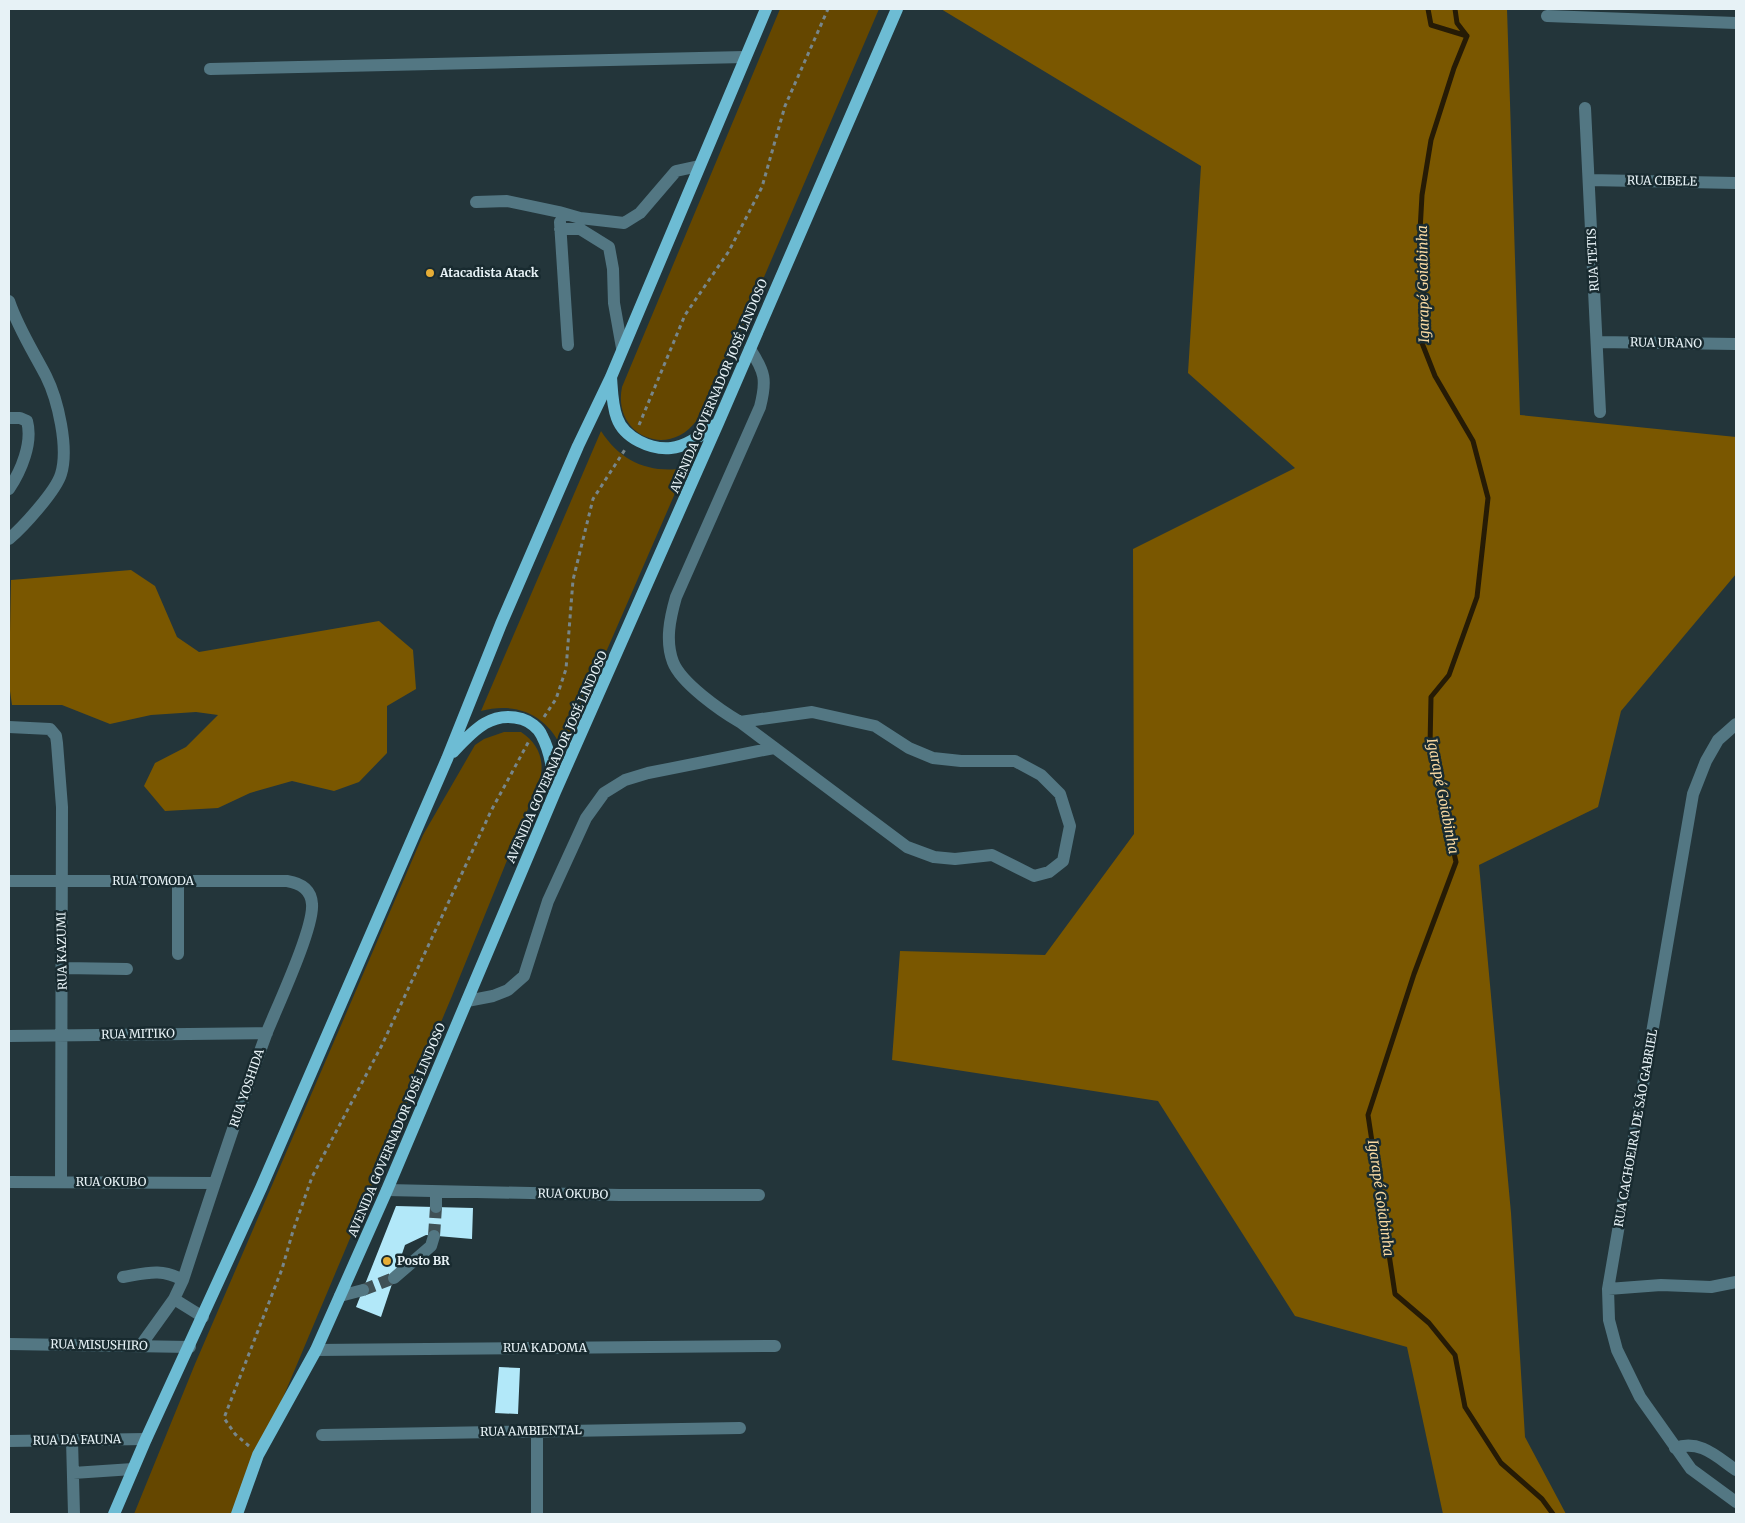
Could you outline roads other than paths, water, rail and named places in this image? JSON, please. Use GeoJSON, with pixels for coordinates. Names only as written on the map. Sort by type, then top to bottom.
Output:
{"type":"FeatureCollection","features":[{"type":"Feature","properties":{"kind":"main road"},"geometry":{"type":"LineString","coordinates":[[114,1514],[146,1439],[190,1347],[261,1188],[447,759],[501,624],[578,446],[611,376],[766,9]]}},
{"type":"Feature","properties":{"kind":"main road","name":"AVENIDA GOVERNADOR JOSÉ LINDOSO"},"geometry":{"type":"LineString","coordinates":[[237,1514],[258,1455],[316,1350],[387,1190],[555,792],[718,423],[897,9]]}},
{"type":"Feature","properties":{"kind":"main road"},"geometry":{"type":"LineString","coordinates":[[611,376],[617,420],[633,437],[648,446],[672,448],[691,441],[718,423]]}},
{"type":"Feature","properties":{"kind":"main road"},"geometry":{"type":"LineString","coordinates":[[447,759],[471,733],[490,719],[510,716],[528,721],[541,734],[549,751],[555,792]]}},
{"type":"Feature","properties":{"kind":"street"},"geometry":{"type":"LineString","coordinates":[[1547,16],[1736,23]]}},
{"type":"Feature","properties":{"kind":"street"},"geometry":{"type":"LineString","coordinates":[[210,69],[745,57]]}},
{"type":"Feature","properties":{"kind":"street","name":"RUA TETIS"},"geometry":{"type":"LineString","coordinates":[[1585,108],[1600,412]]}},
{"type":"Feature","properties":{"kind":"street"},"geometry":{"type":"LineString","coordinates":[[476,202],[507,201],[580,218],[624,223],[640,213],[676,171],[700,166]]}},
{"type":"Feature","properties":{"kind":"street","name":"RUA CIBELE"},"geometry":{"type":"LineString","coordinates":[[1589,180],[1736,183]]}},
{"type":"Feature","properties":{"kind":"street"},"geometry":{"type":"LineString","coordinates":[[559,212],[568,345]]}},
{"type":"Feature","properties":{"kind":"street"},"geometry":{"type":"LineString","coordinates":[[560,229],[580,229],[609,247],[613,269],[614,303],[622,348]]}},
{"type":"Feature","properties":{"kind":"street"},"geometry":{"type":"LineString","coordinates":[[9,301],[15,319],[48,379],[58,414],[64,455],[61,475],[34,514],[9,539]]}},
{"type":"Feature","properties":{"kind":"street","name":"RUA URANO"},"geometry":{"type":"LineString","coordinates":[[1596,342],[1736,344]]}},
{"type":"Feature","properties":{"kind":"street"},"geometry":{"type":"LineString","coordinates":[[740,722],[812,712],[875,726],[909,748],[933,758],[961,761],[1015,761],[1041,775],[1060,794],[1070,826],[1063,861],[1049,872],[1034,876],[992,855],[955,859],[934,857],[907,847],[740,722],[718,709],[696,691],[673,664],[669,621],[676,597],[760,407],[765,387],[763,369],[750,349]]}},
{"type":"Feature","properties":{"kind":"street"},"geometry":{"type":"LineString","coordinates":[[9,418],[20,418],[27,421],[29,429],[26,452],[19,472],[9,489]]}},
{"type":"Feature","properties":{"kind":"street","name":"RUA CACHOEIRA DE SÃO GABRIEL"},"geometry":{"type":"LineString","coordinates":[[1736,724],[1718,740],[1706,761],[1693,794],[1608,1289],[1609,1320],[1617,1350],[1640,1397],[1691,1469],[1736,1502]]}},
{"type":"Feature","properties":{"kind":"street","name":"RUA KAZUMI"},"geometry":{"type":"LineString","coordinates":[[9,727],[44,727],[50,729],[56,736],[62,807],[63,1035],[61,1182]]}},
{"type":"Feature","properties":{"kind":"street"},"geometry":{"type":"LineString","coordinates":[[467,1001],[493,996],[508,990],[524,976],[548,900],[586,818],[604,793],[625,780],[648,773],[774,748]]}},
{"type":"Feature","properties":{"kind":"street","name":"RUA TOMODA"},"geometry":{"type":"LineString","coordinates":[[9,881],[297,883]]}},
{"type":"Feature","properties":{"kind":"street"},"geometry":{"type":"LineString","coordinates":[[178,881],[178,954]]}},
{"type":"Feature","properties":{"kind":"street","name":"RUA YOSHIDA"},"geometry":{"type":"LineString","coordinates":[[141,1344],[174,1299],[182,1280],[267,1033],[310,922],[311,896],[306,889],[297,883]]}},
{"type":"Feature","properties":{"kind":"street"},"geometry":{"type":"LineString","coordinates":[[63,968],[127,969]]}},
{"type":"Feature","properties":{"kind":"street","name":"RUA MITIKO"},"geometry":{"type":"LineString","coordinates":[[9,1036],[267,1033]]}},
{"type":"Feature","properties":{"kind":"street","name":"RUA OKUBO"},"geometry":{"type":"LineString","coordinates":[[9,1182],[214,1183]]}},
{"type":"Feature","properties":{"kind":"street","name":"RUA OKUBO"},"geometry":{"type":"LineString","coordinates":[[387,1190],[759,1195]]}},
{"type":"Feature","properties":{"kind":"street"},"geometry":{"type":"LineString","coordinates":[[436,1192],[436,1207]]}},
{"type":"Feature","properties":{"kind":"street"},"geometry":{"type":"LineString","coordinates":[[394,1278],[431,1246],[434,1236]]}},
{"type":"Feature","properties":{"kind":"street"},"geometry":{"type":"LineString","coordinates":[[123,1277],[169,1272],[182,1280]]}},
{"type":"Feature","properties":{"kind":"street"},"geometry":{"type":"LineString","coordinates":[[1608,1289],[1661,1285],[1711,1287],[1736,1282]]}},
{"type":"Feature","properties":{"kind":"street"},"geometry":{"type":"LineString","coordinates":[[340,1296],[363,1290]]}},
{"type":"Feature","properties":{"kind":"street"},"geometry":{"type":"LineString","coordinates":[[174,1299],[203,1317]]}},
{"type":"Feature","properties":{"kind":"street","name":"RUA MISUSHIRO"},"geometry":{"type":"LineString","coordinates":[[9,1344],[141,1344],[190,1347]]}},
{"type":"Feature","properties":{"kind":"street","name":"RUA KADOMA"},"geometry":{"type":"LineString","coordinates":[[316,1350],[775,1346]]}},
{"type":"Feature","properties":{"kind":"street","name":"RUA AMBIENTAL"},"geometry":{"type":"LineString","coordinates":[[322,1435],[740,1428]]}},
{"type":"Feature","properties":{"kind":"street"},"geometry":{"type":"LineString","coordinates":[[537,1431],[537,1514]]}},
{"type":"Feature","properties":{"kind":"street","name":"RUA DA FAUNA"},"geometry":{"type":"LineString","coordinates":[[9,1441],[146,1439]]}},
{"type":"Feature","properties":{"kind":"street"},"geometry":{"type":"LineString","coordinates":[[72,1440],[74,1514]]}},
{"type":"Feature","properties":{"kind":"street"},"geometry":{"type":"LineString","coordinates":[[1675,1448],[1685,1444],[1695,1445],[1705,1449],[1736,1470]]}},
{"type":"Feature","properties":{"kind":"street"},"geometry":{"type":"LineString","coordinates":[[73,1473],[133,1470]]}},
{"type":"Feature","properties":{"kind":"waterway"},"geometry":{"type":"LineString","coordinates":[[1428,9],[1431,25],[1467,36]]}},
{"type":"Feature","properties":{"kind":"waterway","name":"Igarapé Goiabinha"},"geometry":{"type":"LineString","coordinates":[[1455,9],[1457,23],[1467,36]]}},
{"type":"Feature","properties":{"kind":"waterway","name":"Igarapé Goiabinha"},"geometry":{"type":"LineString","coordinates":[[1467,36],[1454,68],[1431,140],[1422,195],[1420,231],[1424,294],[1422,343],[1435,376],[1473,441],[1488,498],[1477,597],[1449,675],[1431,697],[1430,746],[1456,862],[1414,974],[1368,1115],[1395,1294],[1429,1323],[1455,1355],[1465,1407],[1501,1463],[1542,1499],[1553,1514]]}},
{"type":"Feature","properties":{"kind":"tunnel"},"geometry":{"type":"LineString","coordinates":[[434,1236],[436,1207]]}},
{"type":"Feature","properties":{"kind":"tunnel"},"geometry":{"type":"LineString","coordinates":[[363,1290],[394,1278]]}},
{"type":"Feature","properties":{"kind":"place","name":"Atacadista Atack"},"geometry":{"type":"Point","coordinates":[430,273]}},
{"type":"Feature","properties":{"kind":"place","name":"Posto BR"},"geometry":{"type":"Point","coordinates":[387,1261]}}]}
